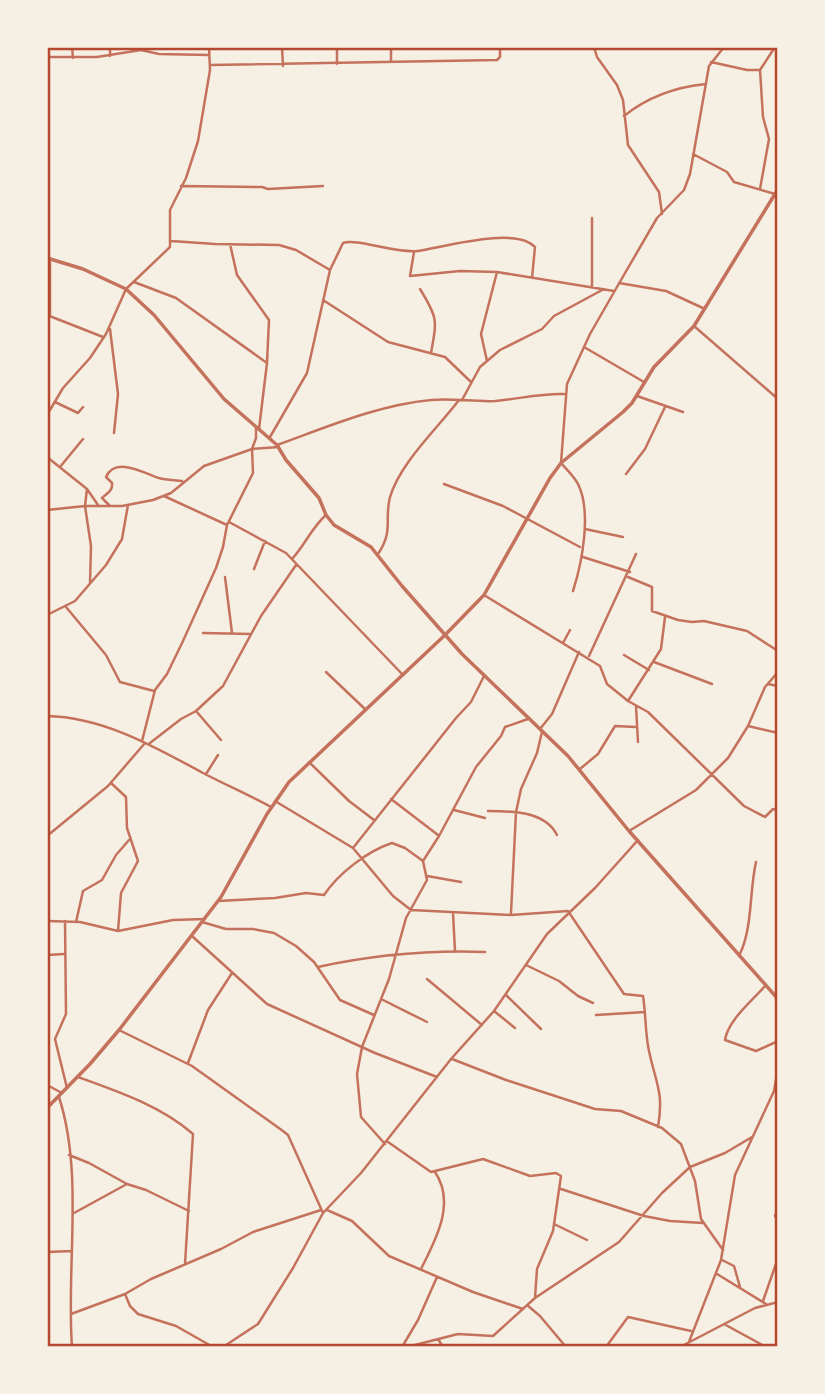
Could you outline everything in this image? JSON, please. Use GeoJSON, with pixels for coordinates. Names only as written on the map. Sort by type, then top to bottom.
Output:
{"type":"FeatureCollection","features":[{"type":"Feature","properties":{"kind":"street"},"geometry":{"type":"LineString","coordinates":[[72,47],[73,58]]}},
{"type":"Feature","properties":{"kind":"street"},"geometry":{"type":"LineString","coordinates":[[110,47],[110,56]]}},
{"type":"Feature","properties":{"kind":"street"},"geometry":{"type":"LineString","coordinates":[[47,415],[104,337],[126,289],[168,251],[172,241],[169,215],[173,200],[186,178],[198,141],[210,65],[209,47]]}},
{"type":"Feature","properties":{"kind":"street"},"geometry":{"type":"LineString","coordinates":[[282,47],[283,66]]}},
{"type":"Feature","properties":{"kind":"street"},"geometry":{"type":"LineString","coordinates":[[337,47],[337,64]]}},
{"type":"Feature","properties":{"kind":"street"},"geometry":{"type":"LineString","coordinates":[[391,47],[391,63]]}},
{"type":"Feature","properties":{"kind":"street"},"geometry":{"type":"LineString","coordinates":[[210,65],[283,66],[497,60],[500,57],[500,47]]}},
{"type":"Feature","properties":{"kind":"street"},"geometry":{"type":"LineString","coordinates":[[594,47],[597,57],[617,85],[623,100],[628,145],[659,192],[662,214]]}},
{"type":"Feature","properties":{"kind":"street"},"geometry":{"type":"LineString","coordinates":[[573,591],[582,556],[584,511],[580,488],[561,463],[566,384],[614,291],[657,218],[684,190],[690,174],[711,62],[724,47]]}},
{"type":"Feature","properties":{"kind":"street"},"geometry":{"type":"LineString","coordinates":[[760,189],[769,139],[762,117],[760,69],[775,47]]}},
{"type":"Feature","properties":{"kind":"street"},"geometry":{"type":"LineString","coordinates":[[47,57],[110,56],[141,50],[159,54],[209,55]]}},
{"type":"Feature","properties":{"kind":"street"},"geometry":{"type":"LineString","coordinates":[[711,62],[747,70],[760,69]]}},
{"type":"Feature","properties":{"kind":"street"},"geometry":{"type":"LineString","coordinates":[[624,116],[643,102],[674,89],[706,85]]}},
{"type":"Feature","properties":{"kind":"street"},"geometry":{"type":"LineString","coordinates":[[47,1108],[119,1030],[204,920],[218,901],[275,801],[309,762],[484,595],[526,518],[561,463],[623,412],[657,364],[694,326],[776,191],[734,182],[727,173],[693,154]]}},
{"type":"Feature","properties":{"kind":"street"},"geometry":{"type":"LineString","coordinates":[[180,186],[268,189],[323,186]]}},
{"type":"Feature","properties":{"kind":"street"},"geometry":{"type":"LineString","coordinates":[[592,218],[592,287]]}},
{"type":"Feature","properties":{"kind":"street"},"geometry":{"type":"LineString","coordinates":[[270,437],[307,373],[330,270],[341,245],[347,241],[414,252],[492,238],[526,241],[535,247],[532,278]]}},
{"type":"Feature","properties":{"kind":"street"},"geometry":{"type":"LineString","coordinates":[[172,241],[279,245],[296,250],[330,270]]}},
{"type":"Feature","properties":{"kind":"street"},"geometry":{"type":"LineString","coordinates":[[145,743],[154,691],[172,665],[213,576],[228,523],[253,473],[252,449],[267,363],[269,320],[237,275],[230,244]]}},
{"type":"Feature","properties":{"kind":"street"},"geometry":{"type":"LineString","coordinates":[[414,252],[410,276],[460,271],[497,272],[614,291]]}},
{"type":"Feature","properties":{"kind":"street"},"geometry":{"type":"LineString","coordinates":[[104,337],[49,315],[48,258],[126,289],[176,340],[224,399],[278,446],[286,460],[319,498],[326,515],[342,531],[371,547],[445,635],[580,769],[629,831],[778,999]]}},
{"type":"Feature","properties":{"kind":"street"},"geometry":{"type":"LineString","coordinates":[[487,361],[481,334],[497,272]]}},
{"type":"Feature","properties":{"kind":"street"},"geometry":{"type":"LineString","coordinates":[[133,282],[176,298],[267,363]]}},
{"type":"Feature","properties":{"kind":"street"},"geometry":{"type":"LineString","coordinates":[[619,283],[666,291],[705,309]]}},
{"type":"Feature","properties":{"kind":"street"},"geometry":{"type":"LineString","coordinates":[[420,289],[436,320],[431,353]]}},
{"type":"Feature","properties":{"kind":"street"},"geometry":{"type":"LineString","coordinates":[[378,554],[388,534],[390,496],[412,457],[460,400],[480,367],[500,350],[542,329],[554,316],[604,289]]}},
{"type":"Feature","properties":{"kind":"street"},"geometry":{"type":"LineString","coordinates":[[323,300],[388,342],[444,357],[471,382]]}},
{"type":"Feature","properties":{"kind":"street"},"geometry":{"type":"LineString","coordinates":[[110,326],[118,394],[114,433]]}},
{"type":"Feature","properties":{"kind":"street"},"geometry":{"type":"LineString","coordinates":[[694,326],[778,399]]}},
{"type":"Feature","properties":{"kind":"street"},"geometry":{"type":"LineString","coordinates":[[584,347],[645,382]]}},
{"type":"Feature","properties":{"kind":"street"},"geometry":{"type":"LineString","coordinates":[[47,510],[128,505],[164,496],[204,466],[252,449],[278,446],[370,413],[412,402],[496,401],[548,393],[565,394]]}},
{"type":"Feature","properties":{"kind":"street"},"geometry":{"type":"LineString","coordinates":[[636,396],[684,412]]}},
{"type":"Feature","properties":{"kind":"street"},"geometry":{"type":"LineString","coordinates":[[47,402],[78,413],[83,407]]}},
{"type":"Feature","properties":{"kind":"street"},"geometry":{"type":"LineString","coordinates":[[626,474],[645,449],[665,407]]}},
{"type":"Feature","properties":{"kind":"street"},"geometry":{"type":"LineString","coordinates":[[60,467],[83,439]]}},
{"type":"Feature","properties":{"kind":"street"},"geometry":{"type":"LineString","coordinates":[[47,457],[88,489],[98,505]]}},
{"type":"Feature","properties":{"kind":"street"},"geometry":{"type":"LineString","coordinates":[[110,506],[102,498],[112,487],[106,477],[113,469],[127,467],[160,478],[184,481]]}},
{"type":"Feature","properties":{"kind":"street"},"geometry":{"type":"LineString","coordinates":[[444,484],[503,506],[581,548]]}},
{"type":"Feature","properties":{"kind":"street"},"geometry":{"type":"LineString","coordinates":[[88,489],[85,506],[91,546],[90,585]]}},
{"type":"Feature","properties":{"kind":"street"},"geometry":{"type":"LineString","coordinates":[[164,496],[280,549],[403,675]]}},
{"type":"Feature","properties":{"kind":"street"},"geometry":{"type":"LineString","coordinates":[[47,615],[66,607],[82,595],[117,550],[128,505]]}},
{"type":"Feature","properties":{"kind":"street"},"geometry":{"type":"LineString","coordinates":[[292,559],[313,528],[326,515]]}},
{"type":"Feature","properties":{"kind":"street"},"geometry":{"type":"LineString","coordinates":[[584,529],[623,537]]}},
{"type":"Feature","properties":{"kind":"street"},"geometry":{"type":"LineString","coordinates":[[254,569],[265,541]]}},
{"type":"Feature","properties":{"kind":"street"},"geometry":{"type":"LineString","coordinates":[[589,657],[629,575],[636,554]]}},
{"type":"Feature","properties":{"kind":"street"},"geometry":{"type":"LineString","coordinates":[[582,556],[652,587],[651,610],[665,617],[692,622],[704,621],[747,631],[778,651]]}},
{"type":"Feature","properties":{"kind":"street"},"geometry":{"type":"LineString","coordinates":[[47,836],[111,783],[145,743],[196,710],[223,687],[251,634],[296,565]]}},
{"type":"Feature","properties":{"kind":"street"},"geometry":{"type":"LineString","coordinates":[[225,578],[232,633]]}},
{"type":"Feature","properties":{"kind":"street"},"geometry":{"type":"LineString","coordinates":[[484,595],[589,657],[600,666],[607,684],[628,701],[648,712],[744,806],[765,817],[773,809],[778,810]]}},
{"type":"Feature","properties":{"kind":"street"},"geometry":{"type":"LineString","coordinates":[[66,607],[106,655],[120,682],[154,691]]}},
{"type":"Feature","properties":{"kind":"street"},"geometry":{"type":"LineString","coordinates":[[628,701],[661,649],[665,617]]}},
{"type":"Feature","properties":{"kind":"street"},"geometry":{"type":"LineString","coordinates":[[563,643],[569,630]]}},
{"type":"Feature","properties":{"kind":"street"},"geometry":{"type":"LineString","coordinates":[[203,633],[251,634]]}},
{"type":"Feature","properties":{"kind":"street"},"geometry":{"type":"LineString","coordinates":[[511,915],[516,812],[521,789],[537,753],[541,731],[552,714],[579,652]]}},
{"type":"Feature","properties":{"kind":"street"},"geometry":{"type":"LineString","coordinates":[[624,655],[649,670]]}},
{"type":"Feature","properties":{"kind":"street"},"geometry":{"type":"LineString","coordinates":[[654,663],[712,684]]}},
{"type":"Feature","properties":{"kind":"street"},"geometry":{"type":"LineString","coordinates":[[326,672],[366,710]]}},
{"type":"Feature","properties":{"kind":"street"},"geometry":{"type":"LineString","coordinates":[[629,831],[687,797],[734,751],[763,690],[778,672]]}},
{"type":"Feature","properties":{"kind":"street"},"geometry":{"type":"LineString","coordinates":[[353,848],[471,702],[485,674]]}},
{"type":"Feature","properties":{"kind":"street"},"geometry":{"type":"LineString","coordinates":[[768,684],[778,686]]}},
{"type":"Feature","properties":{"kind":"street"},"geometry":{"type":"LineString","coordinates":[[636,706],[638,742]]}},
{"type":"Feature","properties":{"kind":"street"},"geometry":{"type":"LineString","coordinates":[[196,710],[221,740]]}},
{"type":"Feature","properties":{"kind":"street"},"geometry":{"type":"LineString","coordinates":[[47,716],[71,717],[106,727],[145,743],[271,807]]}},
{"type":"Feature","properties":{"kind":"street"},"geometry":{"type":"LineString","coordinates":[[423,861],[476,767],[499,739],[505,727],[529,719]]}},
{"type":"Feature","properties":{"kind":"street"},"geometry":{"type":"LineString","coordinates":[[580,769],[598,754],[615,726],[636,727]]}},
{"type":"Feature","properties":{"kind":"street"},"geometry":{"type":"LineString","coordinates":[[748,726],[778,733]]}},
{"type":"Feature","properties":{"kind":"street"},"geometry":{"type":"LineString","coordinates":[[206,774],[218,755]]}},
{"type":"Feature","properties":{"kind":"street"},"geometry":{"type":"LineString","coordinates":[[309,762],[349,802],[374,820]]}},
{"type":"Feature","properties":{"kind":"street"},"geometry":{"type":"LineString","coordinates":[[111,783],[126,797],[127,828],[138,861],[120,899],[117,931]]}},
{"type":"Feature","properties":{"kind":"street"},"geometry":{"type":"LineString","coordinates":[[391,799],[439,836]]}},
{"type":"Feature","properties":{"kind":"street"},"geometry":{"type":"LineString","coordinates":[[275,801],[353,848],[393,896],[411,910],[511,915],[568,911]]}},
{"type":"Feature","properties":{"kind":"street"},"geometry":{"type":"LineString","coordinates":[[454,810],[485,818]]}},
{"type":"Feature","properties":{"kind":"street"},"geometry":{"type":"LineString","coordinates":[[488,811],[516,812],[540,818],[554,828],[557,835]]}},
{"type":"Feature","properties":{"kind":"street"},"geometry":{"type":"LineString","coordinates":[[76,922],[83,891],[102,880],[116,855],[130,840]]}},
{"type":"Feature","properties":{"kind":"street"},"geometry":{"type":"LineString","coordinates":[[71,1314],[125,1294],[253,1232],[327,1209],[386,1143],[437,1077],[495,1011],[547,934],[595,888],[638,840]]}},
{"type":"Feature","properties":{"kind":"street"},"geometry":{"type":"LineString","coordinates":[[218,901],[275,898],[306,893],[324,895],[333,882],[392,843],[405,848],[423,861],[427,876],[425,886],[411,910],[394,955],[382,999],[362,1047],[356,1074],[361,1117],[386,1143],[428,1171],[435,1172],[483,1158],[530,1176],[559,1174],[561,1188],[554,1224],[537,1269],[535,1298]]}},
{"type":"Feature","properties":{"kind":"street"},"geometry":{"type":"LineString","coordinates":[[739,956],[747,933],[756,862]]}},
{"type":"Feature","properties":{"kind":"street"},"geometry":{"type":"LineString","coordinates":[[427,876],[461,882]]}},
{"type":"Feature","properties":{"kind":"street"},"geometry":{"type":"LineString","coordinates":[[568,911],[624,994],[643,996],[648,1049],[661,1092],[658,1127]]}},
{"type":"Feature","properties":{"kind":"street"},"geometry":{"type":"LineString","coordinates":[[453,913],[455,951]]}},
{"type":"Feature","properties":{"kind":"street"},"geometry":{"type":"LineString","coordinates":[[47,921],[76,922],[117,931],[173,920],[204,920],[226,929],[253,929],[274,933],[296,946],[318,967],[340,1000],[374,1015]]}},
{"type":"Feature","properties":{"kind":"street"},"geometry":{"type":"LineString","coordinates":[[65,921],[66,1014],[55,1039],[67,1088]]}},
{"type":"Feature","properties":{"kind":"street"},"geometry":{"type":"LineString","coordinates":[[192,936],[267,1004],[437,1077]]}},
{"type":"Feature","properties":{"kind":"street"},"geometry":{"type":"LineString","coordinates":[[318,967],[359,958],[455,951],[485,952]]}},
{"type":"Feature","properties":{"kind":"street"},"geometry":{"type":"LineString","coordinates":[[47,955],[64,954]]}},
{"type":"Feature","properties":{"kind":"street"},"geometry":{"type":"LineString","coordinates":[[526,965],[553,977],[578,996],[593,1003]]}},
{"type":"Feature","properties":{"kind":"street"},"geometry":{"type":"LineString","coordinates":[[188,1063],[208,1010],[232,972]]}},
{"type":"Feature","properties":{"kind":"street"},"geometry":{"type":"LineString","coordinates":[[427,979],[482,1025]]}},
{"type":"Feature","properties":{"kind":"street"},"geometry":{"type":"LineString","coordinates":[[765,986],[737,1018],[725,1040],[756,1051],[778,1041]]}},
{"type":"Feature","properties":{"kind":"street"},"geometry":{"type":"LineString","coordinates":[[506,995],[541,1030]]}},
{"type":"Feature","properties":{"kind":"street"},"geometry":{"type":"LineString","coordinates":[[382,999],[427,1022]]}},
{"type":"Feature","properties":{"kind":"street"},"geometry":{"type":"LineString","coordinates":[[495,1011],[515,1028]]}},
{"type":"Feature","properties":{"kind":"street"},"geometry":{"type":"LineString","coordinates":[[596,1015],[645,1012]]}},
{"type":"Feature","properties":{"kind":"street"},"geometry":{"type":"LineString","coordinates":[[119,1030],[188,1063],[288,1135],[322,1212]]}},
{"type":"Feature","properties":{"kind":"street"},"geometry":{"type":"LineString","coordinates":[[452,1059],[595,1110],[621,1111],[658,1127],[677,1139],[690,1167],[703,1223],[723,1250]]}},
{"type":"Feature","properties":{"kind":"street"},"geometry":{"type":"LineString","coordinates":[[687,1347],[721,1260],[735,1175],[774,1091],[778,1070]]}},
{"type":"Feature","properties":{"kind":"street"},"geometry":{"type":"LineString","coordinates":[[78,1077],[121,1092],[192,1134],[185,1264]]}},
{"type":"Feature","properties":{"kind":"street"},"geometry":{"type":"LineString","coordinates":[[47,1085],[61,1095],[68,1130],[73,1214],[72,1347]]}},
{"type":"Feature","properties":{"kind":"street"},"geometry":{"type":"LineString","coordinates":[[404,1347],[458,1334],[493,1336],[535,1298],[610,1250],[644,1216],[662,1193],[690,1167],[724,1153],[752,1137]]}},
{"type":"Feature","properties":{"kind":"street"},"geometry":{"type":"LineString","coordinates":[[69,1155],[189,1211]]}},
{"type":"Feature","properties":{"kind":"street"},"geometry":{"type":"LineString","coordinates":[[421,1269],[443,1220],[443,1183],[435,1172]]}},
{"type":"Feature","properties":{"kind":"street"},"geometry":{"type":"LineString","coordinates":[[73,1214],[127,1184]]}},
{"type":"Feature","properties":{"kind":"street"},"geometry":{"type":"LineString","coordinates":[[561,1188],[644,1216],[703,1223]]}},
{"type":"Feature","properties":{"kind":"street"},"geometry":{"type":"LineString","coordinates":[[327,1209],[352,1221],[389,1256],[523,1309]]}},
{"type":"Feature","properties":{"kind":"street"},"geometry":{"type":"LineString","coordinates":[[778,1209],[775,1216],[778,1220]]}},
{"type":"Feature","properties":{"kind":"street"},"geometry":{"type":"LineString","coordinates":[[224,1347],[258,1324],[293,1268],[322,1212]]}},
{"type":"Feature","properties":{"kind":"street"},"geometry":{"type":"LineString","coordinates":[[554,1224],[587,1240]]}},
{"type":"Feature","properties":{"kind":"street"},"geometry":{"type":"LineString","coordinates":[[47,1252],[72,1251]]}},
{"type":"Feature","properties":{"kind":"street"},"geometry":{"type":"LineString","coordinates":[[765,1303],[778,1258]]}},
{"type":"Feature","properties":{"kind":"street"},"geometry":{"type":"LineString","coordinates":[[721,1260],[734,1266],[740,1287]]}},
{"type":"Feature","properties":{"kind":"street"},"geometry":{"type":"LineString","coordinates":[[717,1274],[765,1303]]}},
{"type":"Feature","properties":{"kind":"street"},"geometry":{"type":"LineString","coordinates":[[404,1347],[437,1277]]}},
{"type":"Feature","properties":{"kind":"street"},"geometry":{"type":"LineString","coordinates":[[125,1294],[130,1306],[138,1314],[176,1326],[213,1347]]}},
{"type":"Feature","properties":{"kind":"street"},"geometry":{"type":"LineString","coordinates":[[680,1347],[765,1303],[778,1303]]}},
{"type":"Feature","properties":{"kind":"street"},"geometry":{"type":"LineString","coordinates":[[527,1305],[566,1347]]}},
{"type":"Feature","properties":{"kind":"street"},"geometry":{"type":"LineString","coordinates":[[606,1347],[628,1317],[692,1331]]}},
{"type":"Feature","properties":{"kind":"street"},"geometry":{"type":"LineString","coordinates":[[724,1324],[766,1347]]}},
{"type":"Feature","properties":{"kind":"street"},"geometry":{"type":"LineString","coordinates":[[438,1339],[443,1347]]}}]}
